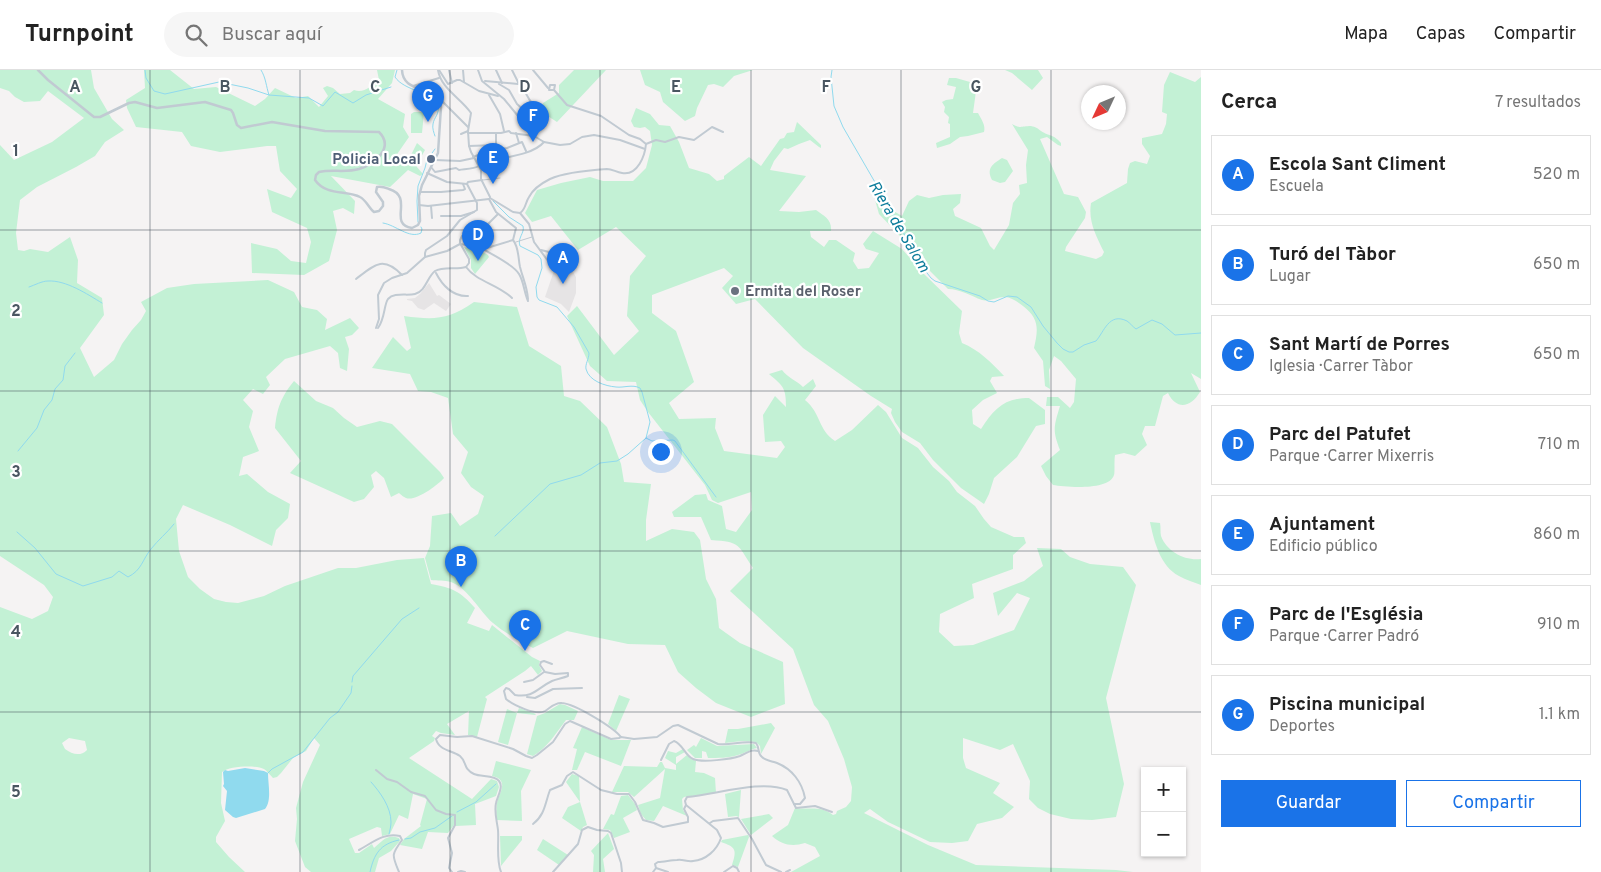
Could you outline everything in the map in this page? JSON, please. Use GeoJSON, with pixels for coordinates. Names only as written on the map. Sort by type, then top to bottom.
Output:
{"type":"FeatureCollection","features":[{"type":"Feature","properties":{"kind":"street"},"geometry":{"type":"LineString","coordinates":[[38,70],[94,117],[100,117],[135,102],[157,108],[204,102],[231,110],[237,126],[241,128],[274,122],[325,132],[378,131],[382,136],[385,148],[383,153],[358,170],[320,172],[316,174],[315,178],[318,184],[327,189],[360,197],[374,212],[379,211],[383,206],[383,202],[376,192],[377,187],[380,186],[396,191],[400,195],[400,218],[404,225],[412,228],[419,223],[420,192],[439,150],[441,107],[439,100]]}},
{"type":"Feature","properties":{"kind":"street"},"geometry":{"type":"LineString","coordinates":[[402,70],[404,81],[443,102],[468,127]]}},
{"type":"Feature","properties":{"kind":"street"},"geometry":{"type":"LineString","coordinates":[[438,70],[444,85],[470,111],[468,146],[480,167],[482,180],[492,207],[516,228],[514,241],[526,284],[528,301],[518,272],[509,264],[481,248]]}},
{"type":"Feature","properties":{"kind":"street"},"geometry":{"type":"LineString","coordinates":[[438,70],[449,85],[458,80],[488,94],[501,96]]}},
{"type":"Feature","properties":{"kind":"street"},"geometry":{"type":"LineString","coordinates":[[449,70],[452,83]]}},
{"type":"Feature","properties":{"kind":"street"},"geometry":{"type":"LineString","coordinates":[[463,70],[464,82]]}},
{"type":"Feature","properties":{"kind":"street"},"geometry":{"type":"LineString","coordinates":[[478,70],[482,81],[488,83],[519,84]]}},
{"type":"Feature","properties":{"kind":"street"},"geometry":{"type":"LineString","coordinates":[[496,70],[502,83]]}},
{"type":"Feature","properties":{"kind":"street"},"geometry":{"type":"LineString","coordinates":[[512,70],[532,103]]}},
{"type":"Feature","properties":{"kind":"street"},"geometry":{"type":"LineString","coordinates":[[533,70],[551,91],[554,90]]}},
{"type":"Feature","properties":{"kind":"street"},"geometry":{"type":"LineString","coordinates":[[413,86],[440,78]]}},
{"type":"Feature","properties":{"kind":"street"},"geometry":{"type":"LineString","coordinates":[[497,82],[509,90],[517,104],[526,112]]}},
{"type":"Feature","properties":{"kind":"street"},"geometry":{"type":"LineString","coordinates":[[488,83],[518,116],[535,130],[534,136]]}},
{"type":"Feature","properties":{"kind":"street"},"geometry":{"type":"LineString","coordinates":[[520,213],[532,193],[547,181],[561,176],[610,169],[624,173],[629,172],[636,168],[644,156],[645,144],[640,139],[629,135],[601,116],[566,104],[554,90],[555,86],[553,84],[550,84],[548,88]]}},
{"type":"Feature","properties":{"kind":"street"},"geometry":{"type":"LineString","coordinates":[[488,94],[500,114],[504,131]]}},
{"type":"Feature","properties":{"kind":"street"},"geometry":{"type":"LineString","coordinates":[[641,147],[641,145],[656,140],[665,142],[679,137],[694,140],[712,127],[722,132]]}},
{"type":"Feature","properties":{"kind":"street"},"geometry":{"type":"LineString","coordinates":[[461,134],[468,132],[496,133],[509,130],[511,134],[534,136],[544,142],[558,144],[567,144],[582,137],[594,135],[616,138],[645,149]]}},
{"type":"Feature","properties":{"kind":"street"},"geometry":{"type":"LineString","coordinates":[[496,133],[499,159]]}},
{"type":"Feature","properties":{"kind":"street"},"geometry":{"type":"LineString","coordinates":[[516,133],[519,143]]}},
{"type":"Feature","properties":{"kind":"street"},"geometry":{"type":"LineString","coordinates":[[480,167],[482,163],[539,147],[544,142]]}},
{"type":"Feature","properties":{"kind":"street"},"geometry":{"type":"LineString","coordinates":[[435,160],[460,161],[519,143],[523,143],[526,151]]}},
{"type":"Feature","properties":{"kind":"street"},"geometry":{"type":"LineString","coordinates":[[468,146],[496,145]]}},
{"type":"Feature","properties":{"kind":"street"},"geometry":{"type":"LineString","coordinates":[[431,167],[436,172],[456,168],[460,170],[506,164],[505,158]]}},
{"type":"Feature","properties":{"kind":"street"},"geometry":{"type":"LineString","coordinates":[[427,173],[447,182],[463,184],[500,178]]}},
{"type":"Feature","properties":{"kind":"street"},"geometry":{"type":"LineString","coordinates":[[420,192],[463,190],[465,189],[463,184]]}},
{"type":"Feature","properties":{"kind":"street"},"geometry":{"type":"LineString","coordinates":[[425,257],[426,250],[448,236],[462,219],[478,208],[468,184]]}},
{"type":"Feature","properties":{"kind":"street"},"geometry":{"type":"LineString","coordinates":[[419,205],[431,206],[493,198],[515,213],[520,213],[529,222],[534,242],[548,260],[552,261],[554,259],[553,253],[541,250]]}},
{"type":"Feature","properties":{"kind":"street"},"geometry":{"type":"LineString","coordinates":[[431,206],[432,218]]}},
{"type":"Feature","properties":{"kind":"street"},"geometry":{"type":"LineString","coordinates":[[442,216],[461,216],[476,211]]}},
{"type":"Feature","properties":{"kind":"street"},"geometry":{"type":"LineString","coordinates":[[466,267],[469,263],[460,244],[460,238],[480,232],[498,214]]}},
{"type":"Feature","properties":{"kind":"street"},"geometry":{"type":"LineString","coordinates":[[512,298],[491,283],[477,277],[466,267],[441,269],[435,272],[418,293],[396,295],[389,298],[384,318],[377,328],[379,319],[378,295],[380,289],[387,280],[413,269],[425,257],[448,252],[460,244],[490,248],[532,237]]}},
{"type":"Feature","properties":{"kind":"street"},"geometry":{"type":"LineString","coordinates":[[488,253],[490,248]]}},
{"type":"Feature","properties":{"kind":"street"},"geometry":{"type":"LineString","coordinates":[[356,279],[372,266],[381,263],[390,266],[402,275]]}},
{"type":"Feature","properties":{"kind":"street"},"geometry":{"type":"LineString","coordinates":[[435,272],[442,284],[447,288],[458,296],[468,296]]}},
{"type":"Feature","properties":{"kind":"street"},"geometry":{"type":"LineString","coordinates":[[544,672],[541,662],[544,661],[552,664]]}},
{"type":"Feature","properties":{"kind":"street"},"geometry":{"type":"LineString","coordinates":[[524,682],[533,680],[544,672],[553,674],[568,673],[568,675],[526,696]]}},
{"type":"Feature","properties":{"kind":"street"},"geometry":{"type":"LineString","coordinates":[[582,688],[554,688],[535,698],[515,695],[508,688],[504,691],[505,697],[510,702],[535,712],[542,713],[556,704],[566,704],[591,715],[621,737]]}},
{"type":"Feature","properties":{"kind":"street"},"geometry":{"type":"LineString","coordinates":[[501,872],[495,811],[501,789],[499,781],[495,778],[474,774],[468,770],[461,758],[438,744],[436,740],[442,735],[472,736],[513,749],[532,758],[550,744],[564,724],[570,721],[611,738],[634,739],[657,737],[673,726],[678,725],[719,744],[755,743],[762,758],[779,764],[796,776],[805,798],[800,804],[794,804]]}},
{"type":"Feature","properties":{"kind":"street"},"geometry":{"type":"LineString","coordinates":[[662,760],[668,744],[674,741],[681,745],[691,758],[695,760],[721,759],[738,756],[751,750],[758,751]]}},
{"type":"Feature","properties":{"kind":"street"},"geometry":{"type":"LineString","coordinates":[[376,770],[387,779],[397,782],[411,792],[425,796],[436,810],[456,816],[455,824],[448,838],[452,853],[449,870],[452,872]]}},
{"type":"Feature","properties":{"kind":"street"},"geometry":{"type":"LineString","coordinates":[[533,824],[540,819],[550,790],[561,786],[567,776],[573,772],[601,790],[617,794],[629,794],[638,807],[642,820],[663,827],[688,822],[688,816],[684,809],[687,797],[747,788],[759,787],[787,790],[796,808],[815,806],[832,812]]}},
{"type":"Feature","properties":{"kind":"street"},"geometry":{"type":"LineString","coordinates":[[653,872],[658,862],[694,861],[710,855],[719,844],[721,838],[717,830],[686,805]]}},
{"type":"Feature","properties":{"kind":"street"},"geometry":{"type":"LineString","coordinates":[[710,823],[738,818],[766,865],[781,872]]}},
{"type":"Feature","properties":{"kind":"street"},"geometry":{"type":"LineString","coordinates":[[553,872],[578,844],[582,830],[588,827],[608,831],[611,834],[621,863],[622,872]]}},
{"type":"Feature","properties":{"kind":"street"},"geometry":{"type":"LineString","coordinates":[[359,850],[378,838],[394,835],[400,836],[402,840],[393,854],[399,872]]}},
{"type":"Feature","properties":{"kind":"street"},"geometry":{"type":"LineString","coordinates":[[724,872],[733,866],[738,868],[739,872]]}},
{"type":"Feature","properties":{"kind":"street"},"geometry":{"type":"LineString","coordinates":[[656,868],[668,872]]}},
{"type":"Feature","properties":{"kind":"street"},"geometry":{"type":"LineString","coordinates":[[786,872],[790,870]]}},
{"type":"Feature","properties":{"kind":"street"},"geometry":{"type":"LineString","coordinates":[[458,872],[465,872]]}},
{"type":"Feature","properties":{"kind":"shaded area"},"geometry":{"type":"Polygon","coordinates":[[[558,259],[576,277],[576,293],[569,312],[561,304],[545,297],[558,259]]]}},
{"type":"Feature","properties":{"kind":"shaded area"},"geometry":{"type":"Polygon","coordinates":[[[429,283],[437,296],[439,295],[451,304],[446,311],[434,303],[424,310],[418,308],[412,301],[407,300],[415,298],[429,283]]]}},
{"type":"Feature","properties":{"kind":"green space"},"geometry":{"type":"Polygon","coordinates":[[[0,70],[91,70],[94,88],[112,119],[124,130],[105,142],[95,156],[37,187],[20,200],[16,233],[18,250],[30,249],[48,252],[70,237],[78,260],[77,283],[102,298],[104,315],[80,348],[94,377],[114,360],[122,344],[141,320],[146,311],[141,302],[167,288],[194,284],[268,280],[294,292],[302,307],[317,310],[327,319],[325,330],[350,318],[359,328],[352,335],[345,337],[349,349],[347,371],[340,368],[338,353],[330,346],[285,359],[266,377],[270,385],[263,394],[253,389],[243,400],[253,411],[249,427],[259,451],[243,457],[239,476],[247,474],[268,492],[290,504],[288,518],[276,530],[272,546],[230,525],[183,505],[176,519],[179,551],[188,577],[200,589],[214,599],[238,603],[264,596],[285,586],[338,568],[356,568],[397,560],[424,558],[431,584],[456,591],[475,608],[467,623],[489,631],[492,625],[532,657],[540,661],[539,665],[542,671],[538,675],[531,666],[485,697],[487,699],[477,737],[468,735],[469,711],[447,724],[455,735],[436,731],[432,736],[435,738],[434,741],[409,758],[472,799],[491,779],[497,781],[499,787],[496,796],[475,804],[476,825],[454,825],[448,833],[428,832],[422,849],[400,845],[404,839],[421,826],[427,799],[413,794],[408,819],[399,815],[390,834],[382,836],[381,828],[377,827],[349,839],[355,853],[359,853],[372,844],[374,848],[388,838],[399,838],[400,841],[391,851],[379,858],[375,872],[311,872],[305,867],[295,841],[296,808],[303,782],[320,745],[314,738],[306,751],[293,758],[277,777],[273,778],[264,769],[255,767],[236,767],[222,772],[221,803],[225,821],[216,837],[216,842],[245,872],[0,872],[0,607],[32,619],[48,611],[53,597],[44,585],[0,556],[0,145],[14,160],[52,142],[84,118],[48,91],[40,101],[24,102],[9,91],[0,88],[0,70]],[[69,738],[62,743],[68,751],[79,754],[87,750],[85,741],[69,738]]]}},
{"type":"Feature","properties":{"kind":"green space"},"geometry":{"type":"Polygon","coordinates":[[[144,70],[170,70],[194,89],[216,87],[255,106],[275,88],[296,98],[308,96],[319,107],[328,96],[323,88],[327,86],[340,94],[350,93],[354,90],[361,91],[379,80],[377,70],[395,70],[392,83],[378,99],[405,114],[403,127],[409,137],[393,160],[407,163],[417,143],[425,150],[416,166],[423,174],[420,176],[408,170],[390,187],[331,176],[355,201],[354,214],[343,208],[333,211],[337,230],[329,261],[304,275],[252,273],[251,243],[277,249],[291,261],[306,263],[311,242],[307,228],[272,212],[267,189],[291,198],[297,189],[280,171],[276,146],[220,152],[191,146],[182,132],[136,127],[127,108],[126,100],[145,88],[144,70]]]}},
{"type":"Feature","properties":{"kind":"green space"},"geometry":{"type":"Polygon","coordinates":[[[574,70],[606,70],[557,122],[540,111],[543,103],[559,93],[559,85],[574,70]]]}},
{"type":"Feature","properties":{"kind":"green space"},"geometry":{"type":"Polygon","coordinates":[[[640,70],[753,70],[734,76],[723,87],[714,84],[708,85],[695,116],[685,121],[663,102],[660,92],[645,85],[640,70]]]}},
{"type":"Feature","properties":{"kind":"green space"},"geometry":{"type":"Polygon","coordinates":[[[1005,70],[1038,70],[1043,78],[1032,90],[1012,73],[1005,70]]]}},
{"type":"Feature","properties":{"kind":"green space"},"geometry":{"type":"Polygon","coordinates":[[[1170,72],[1195,82],[1201,77],[1201,379],[1191,373],[1200,392],[1192,401],[1184,405],[1176,403],[1168,393],[1163,396],[1155,426],[1145,426],[1142,434],[1147,445],[1135,456],[1124,453],[1115,455],[1114,475],[1104,484],[1086,487],[1053,485],[1041,466],[1060,450],[1055,428],[1060,406],[1046,406],[1047,397],[1058,397],[1070,408],[1074,402],[1076,379],[1061,361],[1054,356],[1049,370],[1050,389],[1045,386],[1043,361],[1034,348],[1037,330],[1035,320],[1029,311],[1008,298],[982,300],[961,291],[948,289],[930,271],[923,255],[899,235],[879,214],[875,200],[902,216],[909,201],[917,195],[929,198],[961,194],[960,203],[953,209],[955,216],[981,228],[994,250],[1009,225],[1013,203],[1020,194],[1019,185],[1027,183],[1026,165],[1028,150],[1012,124],[1019,127],[1033,126],[1053,136],[1061,143],[1061,146],[1058,145],[1047,137],[1040,139],[1064,194],[1078,197],[1086,212],[1085,218],[1065,251],[1096,259],[1102,256],[1104,252],[1092,222],[1091,203],[1127,183],[1130,163],[1135,161],[1147,164],[1150,156],[1142,144],[1142,138],[1162,134],[1167,114],[1162,112],[1164,85],[1170,72]]]}},
{"type":"Feature","properties":{"kind":"green space"},"geometry":{"type":"Polygon","coordinates":[[[949,78],[977,84],[973,113],[978,113],[984,124],[984,132],[960,137],[950,144],[937,148],[936,143],[950,137],[949,117],[944,112],[945,107],[942,102],[953,99],[956,87],[947,85],[949,78]]]}},
{"type":"Feature","properties":{"kind":"green space"},"geometry":{"type":"Polygon","coordinates":[[[636,108],[650,114],[659,125],[670,126],[679,142],[689,168],[709,174],[717,181],[724,179],[724,176],[749,157],[761,166],[780,139],[784,138],[787,133],[794,132],[797,122],[821,145],[821,148],[810,140],[788,149],[784,148],[774,161],[770,170],[806,176],[779,211],[799,212],[816,210],[822,214],[829,221],[831,231],[810,231],[811,237],[824,247],[829,240],[836,240],[855,253],[853,261],[858,269],[869,268],[879,253],[866,249],[863,244],[873,231],[902,249],[924,274],[962,311],[959,333],[962,343],[974,349],[1004,376],[992,377],[990,381],[997,393],[983,400],[972,410],[973,424],[981,429],[995,410],[1013,400],[1029,398],[1045,410],[1045,424],[1036,426],[1017,457],[994,478],[984,504],[961,488],[933,460],[920,443],[902,432],[891,413],[892,409],[803,348],[755,299],[736,304],[722,288],[733,276],[724,268],[652,295],[652,313],[676,331],[694,382],[669,403],[679,419],[716,418],[715,428],[724,451],[777,458],[785,447],[781,441],[765,442],[763,415],[775,396],[786,407],[786,400],[783,388],[769,374],[782,370],[803,387],[813,379],[816,386],[805,400],[814,410],[825,432],[835,441],[852,430],[878,405],[886,412],[902,438],[918,448],[957,492],[975,506],[991,527],[1014,537],[1024,537],[1026,543],[1013,555],[1013,569],[972,584],[974,598],[940,614],[939,632],[954,646],[973,645],[1014,630],[1030,598],[1017,593],[998,616],[993,593],[1024,581],[1043,566],[1037,548],[1061,549],[1070,557],[1090,564],[1123,567],[1136,585],[1106,698],[1124,784],[1116,817],[1092,820],[1071,819],[1050,814],[1038,808],[1029,799],[1030,781],[1013,744],[1000,750],[963,738],[963,758],[966,768],[1000,783],[993,793],[1014,807],[1002,818],[977,824],[968,841],[952,843],[930,842],[888,822],[870,809],[864,813],[928,845],[976,865],[1133,872],[791,872],[820,856],[815,847],[805,843],[787,844],[772,836],[788,825],[795,808],[819,809],[833,815],[846,807],[851,801],[852,787],[844,759],[828,721],[814,705],[793,649],[730,591],[753,568],[741,549],[733,543],[711,540],[701,517],[674,517],[672,512],[695,495],[706,494],[708,500],[722,506],[726,529],[736,532],[752,510],[751,492],[718,503],[712,500],[705,485],[640,400],[636,382],[607,381],[590,366],[567,316],[577,306],[614,355],[639,331],[627,316],[630,276],[646,256],[616,227],[578,250],[551,216],[532,222],[525,213],[537,190],[590,177],[603,181],[633,181],[646,168],[652,145],[650,131],[645,127],[634,127],[631,121],[636,108]]]}},
{"type":"Feature","properties":{"kind":"green space"},"geometry":{"type":"Polygon","coordinates":[[[414,112],[424,112],[422,133],[411,133],[411,114],[414,112]]]}},
{"type":"Feature","properties":{"kind":"green space"},"geometry":{"type":"Polygon","coordinates":[[[1002,158],[1007,160],[1013,171],[1005,182],[1000,183],[992,180],[990,169],[993,164],[1002,158]]]}},
{"type":"Feature","properties":{"kind":"green space"},"geometry":{"type":"Polygon","coordinates":[[[464,247],[481,251],[489,257],[475,274],[471,268],[471,260],[464,247]]]}},
{"type":"Feature","properties":{"kind":"green space"},"geometry":{"type":"Polygon","coordinates":[[[474,302],[517,307],[529,346],[561,366],[564,396],[580,401],[607,427],[621,464],[624,482],[651,484],[646,520],[646,541],[672,529],[694,532],[700,540],[706,579],[716,599],[719,628],[740,643],[783,662],[785,704],[751,717],[716,703],[678,672],[665,645],[628,644],[567,631],[533,648],[512,637],[493,623],[469,595],[457,585],[449,581],[431,580],[425,558],[430,546],[432,516],[451,513],[460,526],[478,514],[484,496],[471,487],[461,473],[468,452],[453,434],[448,398],[431,392],[418,391],[410,374],[372,368],[393,337],[407,351],[411,348],[404,316],[440,317],[456,312],[474,302]]]}},
{"type":"Feature","properties":{"kind":"green space"},"geometry":{"type":"Polygon","coordinates":[[[294,381],[316,401],[333,408],[357,427],[380,421],[392,424],[444,478],[437,485],[410,499],[399,493],[391,497],[384,478],[376,471],[371,475],[374,487],[364,499],[354,502],[290,473],[301,461],[275,428],[280,403],[294,381]]]}},
{"type":"Feature","properties":{"kind":"green space"},"geometry":{"type":"Polygon","coordinates":[[[1150,522],[1160,523],[1161,536],[1172,551],[1183,557],[1201,559],[1201,585],[1179,576],[1167,566],[1156,545],[1150,522]]]}},
{"type":"Feature","properties":{"kind":"green space"},"geometry":{"type":"Polygon","coordinates":[[[619,695],[630,699],[616,731],[608,724],[619,695]]]}},
{"type":"Feature","properties":{"kind":"green space"},"geometry":{"type":"Polygon","coordinates":[[[560,704],[578,711],[574,720],[566,720],[551,740],[538,753],[533,756],[527,754],[537,716],[560,704]]]}},
{"type":"Feature","properties":{"kind":"green space"},"geometry":{"type":"Polygon","coordinates":[[[519,708],[536,714],[535,715],[517,713],[519,708]]]}},
{"type":"Feature","properties":{"kind":"green space"},"geometry":{"type":"Polygon","coordinates":[[[507,709],[517,713],[508,745],[498,742],[507,709]]]}},
{"type":"Feature","properties":{"kind":"green space"},"geometry":{"type":"Polygon","coordinates":[[[771,723],[775,728],[761,754],[760,746],[756,742],[725,743],[728,729],[771,723]]]}},
{"type":"Feature","properties":{"kind":"green space"},"geometry":{"type":"Polygon","coordinates":[[[582,727],[611,740],[631,740],[621,766],[585,752],[577,770],[572,770],[577,749],[573,748],[582,727]]]}},
{"type":"Feature","properties":{"kind":"green space"},"geometry":{"type":"Polygon","coordinates":[[[701,738],[717,746],[754,744],[757,748],[735,756],[720,758],[708,758],[706,752],[702,751],[702,758],[695,758],[687,750],[694,745],[696,747],[701,738]]]}},
{"type":"Feature","properties":{"kind":"green space"},"geometry":{"type":"Polygon","coordinates":[[[683,749],[685,752],[676,757],[676,764],[687,755],[696,761],[695,772],[704,773],[715,778],[716,793],[684,797],[682,799],[683,810],[687,816],[663,806],[654,821],[646,820],[641,814],[638,805],[660,798],[665,769],[634,797],[628,792],[612,792],[624,766],[657,767],[662,762],[665,768],[676,770],[676,765],[665,758],[668,751],[676,753],[683,749]]]}},
{"type":"Feature","properties":{"kind":"green space"},"geometry":{"type":"Polygon","coordinates":[[[496,761],[531,770],[521,791],[522,821],[497,820],[497,805],[502,784],[501,780],[492,776],[496,761]]]}},
{"type":"Feature","properties":{"kind":"green space"},"geometry":{"type":"Polygon","coordinates":[[[572,774],[579,776],[580,802],[566,782],[572,774]]]}},
{"type":"Feature","properties":{"kind":"green space"},"geometry":{"type":"Polygon","coordinates":[[[741,790],[739,817],[728,817],[725,794],[741,790]]]}},
{"type":"Feature","properties":{"kind":"green space"},"geometry":{"type":"Polygon","coordinates":[[[628,795],[637,810],[623,818],[630,832],[614,838],[610,830],[603,829],[611,814],[614,815],[621,796],[628,795]]]}},
{"type":"Feature","properties":{"kind":"green space"},"geometry":{"type":"Polygon","coordinates":[[[580,802],[587,825],[581,831],[562,818],[568,807],[580,802]]]}},
{"type":"Feature","properties":{"kind":"green space"},"geometry":{"type":"Polygon","coordinates":[[[769,814],[773,818],[751,835],[741,819],[769,814]]]}},
{"type":"Feature","properties":{"kind":"green space"},"geometry":{"type":"Polygon","coordinates":[[[608,833],[614,849],[603,859],[605,872],[593,872],[594,855],[591,851],[608,833]]]}},
{"type":"Feature","properties":{"kind":"green space"},"geometry":{"type":"Polygon","coordinates":[[[748,835],[749,837],[738,867],[732,865],[735,852],[730,846],[721,842],[722,840],[748,835]]]}},
{"type":"Feature","properties":{"kind":"green space"},"geometry":{"type":"Polygon","coordinates":[[[500,836],[522,836],[522,840],[501,866],[500,836]]]}},
{"type":"Feature","properties":{"kind":"green space"},"geometry":{"type":"Polygon","coordinates":[[[543,839],[568,855],[559,865],[537,850],[543,839]]]}},
{"type":"Feature","properties":{"kind":"water"},"geometry":{"type":"Polygon","coordinates":[[[245,768],[268,773],[268,801],[265,809],[236,818],[225,810],[227,791],[223,786],[223,772],[225,770],[245,768]]]}},
{"type":"Feature","properties":{"kind":"waterway"},"geometry":{"type":"LineString","coordinates":[[145,70],[146,78],[154,91],[165,94],[219,82],[269,95],[309,98],[323,106],[335,92],[353,103],[366,95],[391,87]]}},
{"type":"Feature","properties":{"kind":"waterway"},"geometry":{"type":"LineString","coordinates":[[261,70],[269,95]]}},
{"type":"Feature","properties":{"kind":"waterway"},"geometry":{"type":"LineString","coordinates":[[397,70],[395,77],[399,82],[430,97],[438,105],[433,126],[435,136]]}},
{"type":"Feature","properties":{"kind":"waterway","name":"Riera de Salom"},"geometry":{"type":"LineString","coordinates":[[832,70],[834,106],[843,127],[920,264],[935,281],[980,296],[988,301],[994,302],[1008,296],[1017,297],[1031,307],[1057,343],[1069,352],[1073,352],[1084,345],[1096,341],[1108,324],[1116,319],[1127,321],[1136,329],[1152,320],[1162,324],[1175,335],[1201,333]]}},
{"type":"Feature","properties":{"kind":"waterway"},"geometry":{"type":"LineString","coordinates":[[418,222],[418,186],[427,160],[435,149]]}},
{"type":"Feature","properties":{"kind":"waterway"},"geometry":{"type":"LineString","coordinates":[[493,201],[509,217],[523,226],[519,240],[520,246],[538,255],[541,259],[542,268],[536,287],[537,297],[539,300],[557,307],[574,327],[589,353],[586,369],[590,377],[607,385],[640,388],[650,422],[646,438],[652,441],[675,441],[716,497]]}},
{"type":"Feature","properties":{"kind":"waterway"},"geometry":{"type":"LineString","coordinates":[[383,223],[412,234],[421,233],[421,227]]}},
{"type":"Feature","properties":{"kind":"waterway"},"geometry":{"type":"LineString","coordinates":[[29,287],[41,282],[55,281],[76,288],[102,303]]}},
{"type":"Feature","properties":{"kind":"waterway"},"geometry":{"type":"LineString","coordinates":[[18,451],[37,428],[44,410],[52,400],[55,389],[63,380],[65,366],[75,353]]}},
{"type":"Feature","properties":{"kind":"waterway"},"geometry":{"type":"LineString","coordinates":[[495,536],[550,484],[581,475],[600,463],[617,461],[646,438]]}},
{"type":"Feature","properties":{"kind":"waterway"},"geometry":{"type":"LineString","coordinates":[[17,532],[35,548],[56,574],[83,586],[112,577],[119,571],[128,577],[133,574],[151,549],[174,524]]}},
{"type":"Feature","properties":{"kind":"waterway"},"geometry":{"type":"LineString","coordinates":[[352,682],[353,676],[402,619],[419,608]]}},
{"type":"Feature","properties":{"kind":"waterway"},"geometry":{"type":"LineString","coordinates":[[268,773],[303,752],[330,718],[338,712],[351,693],[352,686]]}},
{"type":"Feature","properties":{"kind":"waterway"},"geometry":{"type":"LineString","coordinates":[[371,782],[387,805],[391,816],[389,834]]}},
{"type":"Feature","properties":{"kind":"waterway"},"geometry":{"type":"LineString","coordinates":[[457,812],[476,802],[496,784]]}},
{"type":"Feature","properties":{"kind":"waterway"},"geometry":{"type":"LineString","coordinates":[[405,839],[435,828],[452,816]]}},
{"type":"Feature","properties":{"kind":"waterway"},"geometry":{"type":"LineString","coordinates":[[370,872],[379,851],[387,844],[399,840]]}},
{"type":"Feature","properties":{"kind":"place","name":"Piscina municipal"},"geometry":{"type":"Point","coordinates":[428,122]}},
{"type":"Feature","properties":{"kind":"place","name":"Parc de l'Església"},"geometry":{"type":"Point","coordinates":[533,142]}},
{"type":"Feature","properties":{"kind":"place","name":"Policia Local"},"geometry":{"type":"Point","coordinates":[431,159]}},
{"type":"Feature","properties":{"kind":"place","name":"Ajuntament"},"geometry":{"type":"Point","coordinates":[493,184]}},
{"type":"Feature","properties":{"kind":"place","name":"Parc del Patufet"},"geometry":{"type":"Point","coordinates":[478,261]}},
{"type":"Feature","properties":{"kind":"place","name":"Escola Sant Climent"},"geometry":{"type":"Point","coordinates":[563,284]}},
{"type":"Feature","properties":{"kind":"place","name":"Ermita del Roser"},"geometry":{"type":"Point","coordinates":[735,291]}},
{"type":"Feature","properties":{"kind":"place","name":"Turó del Tàbor"},"geometry":{"type":"Point","coordinates":[461,587]}},
{"type":"Feature","properties":{"kind":"place","name":"Sant Martí de Porres"},"geometry":{"type":"Point","coordinates":[525,651]}}]}
